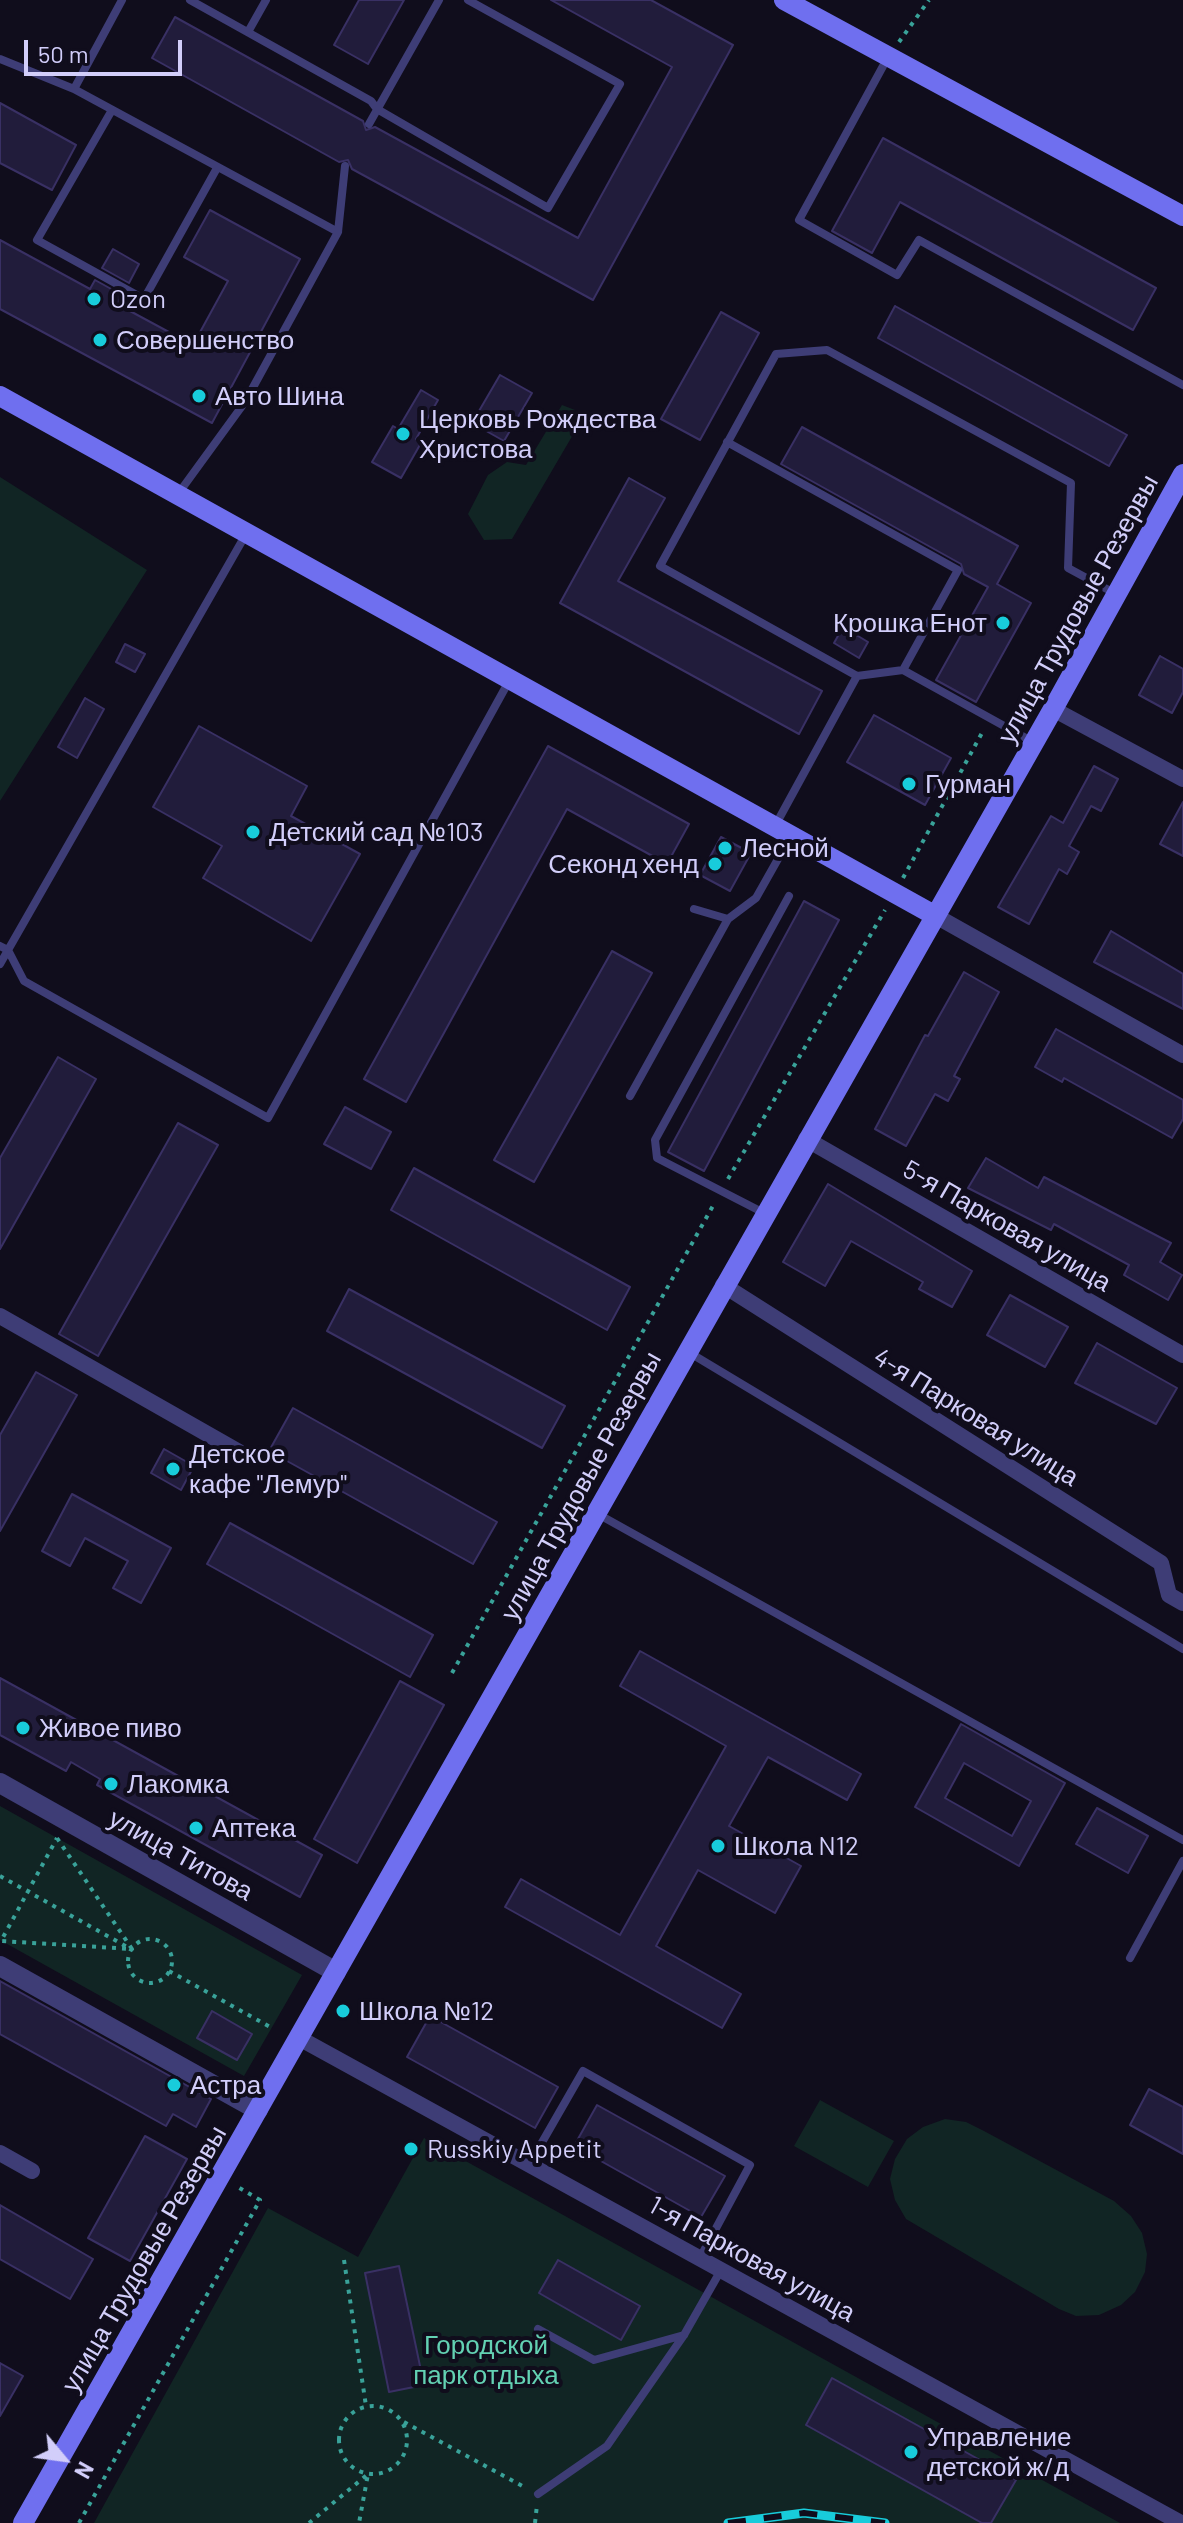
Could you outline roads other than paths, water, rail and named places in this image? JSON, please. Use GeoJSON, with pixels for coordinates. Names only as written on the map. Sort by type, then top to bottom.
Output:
{"type":"FeatureCollection","features":[{"type":"Feature","properties":{"kind":"main road"},"geometry":{"type":"LineString","coordinates":[[784,0],[1183,216]]}},
{"type":"Feature","properties":{"kind":"main road"},"geometry":{"type":"LineString","coordinates":[[0,396],[934,915]]}},
{"type":"Feature","properties":{"kind":"main road","name":"улица Трудовые Резервы"},"geometry":{"type":"LineString","coordinates":[[23,2523],[686,1350],[1181,483]]}},
{"type":"Feature","properties":{"kind":"street"},"geometry":{"type":"LineString","coordinates":[[1053,709],[1183,779]]}},
{"type":"Feature","properties":{"kind":"street"},"geometry":{"type":"LineString","coordinates":[[934,915],[1183,1055]]}},
{"type":"Feature","properties":{"kind":"street","name":"5-я Парковая улица"},"geometry":{"type":"LineString","coordinates":[[806,1139],[1183,1355]]}},
{"type":"Feature","properties":{"kind":"street","name":"4-я Парковая улица"},"geometry":{"type":"LineString","coordinates":[[723,1285],[1161,1563],[1169,1595],[1183,1603]]}},
{"type":"Feature","properties":{"kind":"street"},"geometry":{"type":"LineString","coordinates":[[1,1319],[239,1452]]}},
{"type":"Feature","properties":{"kind":"street","name":"улица Титова"},"geometry":{"type":"LineString","coordinates":[[0,1783],[336,1972]]}},
{"type":"Feature","properties":{"kind":"street"},"geometry":{"type":"LineString","coordinates":[[0,1966],[258,2110]]}},
{"type":"Feature","properties":{"kind":"street","name":"1-я Парковая улица"},"geometry":{"type":"LineString","coordinates":[[299,2038],[1181,2523]]}},
{"type":"Feature","properties":{"kind":"street"},"geometry":{"type":"LineString","coordinates":[[0,2153],[32,2171]]}},
{"type":"Feature","properties":{"kind":"lane"},"geometry":{"type":"LineString","coordinates":[[74,89],[122,0]]}},
{"type":"Feature","properties":{"kind":"lane"},"geometry":{"type":"LineString","coordinates":[[190,0],[371,101],[377,109],[548,208],[620,84],[468,0]]}},
{"type":"Feature","properties":{"kind":"lane"},"geometry":{"type":"LineString","coordinates":[[248,32],[266,0]]}},
{"type":"Feature","properties":{"kind":"lane"},"geometry":{"type":"LineString","coordinates":[[369,124],[439,0]]}},
{"type":"Feature","properties":{"kind":"lane"},"geometry":{"type":"LineString","coordinates":[[888,57],[799,220],[897,275],[919,240],[1183,385]]}},
{"type":"Feature","properties":{"kind":"lane"},"geometry":{"type":"LineString","coordinates":[[0,59],[74,89],[338,232]]}},
{"type":"Feature","properties":{"kind":"lane"},"geometry":{"type":"LineString","coordinates":[[112,110],[37,240],[144,299],[217,168]]}},
{"type":"Feature","properties":{"kind":"lane"},"geometry":{"type":"LineString","coordinates":[[178,495],[245,402],[338,232],[345,166]]}},
{"type":"Feature","properties":{"kind":"lane"},"geometry":{"type":"LineString","coordinates":[[1034,742],[903,670],[857,676],[660,566],[776,354],[827,350],[1071,483],[1068,568],[1117,594]]}},
{"type":"Feature","properties":{"kind":"lane"},"geometry":{"type":"LineString","coordinates":[[727,442],[958,570],[903,670]]}},
{"type":"Feature","properties":{"kind":"lane"},"geometry":{"type":"LineString","coordinates":[[0,964],[4,948],[247,533]]}},
{"type":"Feature","properties":{"kind":"lane"},"geometry":{"type":"LineString","coordinates":[[630,1096],[728,919],[756,898],[783,831],[857,676]]}},
{"type":"Feature","properties":{"kind":"lane"},"geometry":{"type":"LineString","coordinates":[[4,948],[24,981],[268,1118],[510,679]]}},
{"type":"Feature","properties":{"kind":"lane"},"geometry":{"type":"LineString","coordinates":[[764,1213],[657,1158],[655,1140],[789,896]]}},
{"type":"Feature","properties":{"kind":"lane"},"geometry":{"type":"LineString","coordinates":[[694,909],[728,919]]}},
{"type":"Feature","properties":{"kind":"lane"},"geometry":{"type":"LineString","coordinates":[[686,1350],[1183,1649]]}},
{"type":"Feature","properties":{"kind":"lane"},"geometry":{"type":"LineString","coordinates":[[596,1512],[1183,1840]]}},
{"type":"Feature","properties":{"kind":"lane"},"geometry":{"type":"LineString","coordinates":[[1130,1958],[1183,1861]]}},
{"type":"Feature","properties":{"kind":"lane"},"geometry":{"type":"LineString","coordinates":[[529,2165],[583,2071],[750,2165],[700,2258]]}},
{"type":"Feature","properties":{"kind":"lane"},"geometry":{"type":"LineString","coordinates":[[538,2494],[607,2446],[684,2335],[721,2270]]}},
{"type":"Feature","properties":{"kind":"lane"},"geometry":{"type":"LineString","coordinates":[[538,2329],[594,2360],[684,2335]]}},
{"type":"Feature","properties":{"kind":"railway"},"geometry":{"type":"LineString","coordinates":[[728,2523],[804,2513],[885,2523]]}},
{"type":"Feature","properties":{"kind":"place","name":"Ozon"},"geometry":{"type":"Point","coordinates":[94,299]}},
{"type":"Feature","properties":{"kind":"place","name":"Совершенство"},"geometry":{"type":"Point","coordinates":[100,340]}},
{"type":"Feature","properties":{"kind":"place","name":"Авто Шина"},"geometry":{"type":"Point","coordinates":[199,396]}},
{"type":"Feature","properties":{"kind":"place","name":"Церковь Рождества Христова"},"geometry":{"type":"Point","coordinates":[403,434]}},
{"type":"Feature","properties":{"kind":"place","name":"Крошка Енот"},"geometry":{"type":"Point","coordinates":[1003,623]}},
{"type":"Feature","properties":{"kind":"place","name":"Гурман"},"geometry":{"type":"Point","coordinates":[909,784]}},
{"type":"Feature","properties":{"kind":"place","name":"Детский сад №103"},"geometry":{"type":"Point","coordinates":[253,832]}},
{"type":"Feature","properties":{"kind":"place","name":"Лесной"},"geometry":{"type":"Point","coordinates":[725,848]}},
{"type":"Feature","properties":{"kind":"place","name":"Секонд хенд"},"geometry":{"type":"Point","coordinates":[715,864]}},
{"type":"Feature","properties":{"kind":"place","name":"Детское кафе \"Лемур\""},"geometry":{"type":"Point","coordinates":[173,1469]}},
{"type":"Feature","properties":{"kind":"place","name":"Живое пиво"},"geometry":{"type":"Point","coordinates":[23,1728]}},
{"type":"Feature","properties":{"kind":"place","name":"Лакомка"},"geometry":{"type":"Point","coordinates":[111,1784]}},
{"type":"Feature","properties":{"kind":"place","name":"Аптека"},"geometry":{"type":"Point","coordinates":[196,1828]}},
{"type":"Feature","properties":{"kind":"place","name":"Школа N12"},"geometry":{"type":"Point","coordinates":[718,1846]}},
{"type":"Feature","properties":{"kind":"place","name":"Школа №12"},"geometry":{"type":"Point","coordinates":[343,2011]}},
{"type":"Feature","properties":{"kind":"place","name":"Астра"},"geometry":{"type":"Point","coordinates":[174,2085]}},
{"type":"Feature","properties":{"kind":"place","name":"Russkiy Appetit"},"geometry":{"type":"Point","coordinates":[411,2149]}},
{"type":"Feature","properties":{"kind":"place","name":"Управление детской ж/д"},"geometry":{"type":"Point","coordinates":[911,2452]}},
{"type":"Feature","properties":{"kind":"park label","name":"Городской парк отдыха"},"geometry":{"type":"Point","coordinates":[486,2360]}}]}
